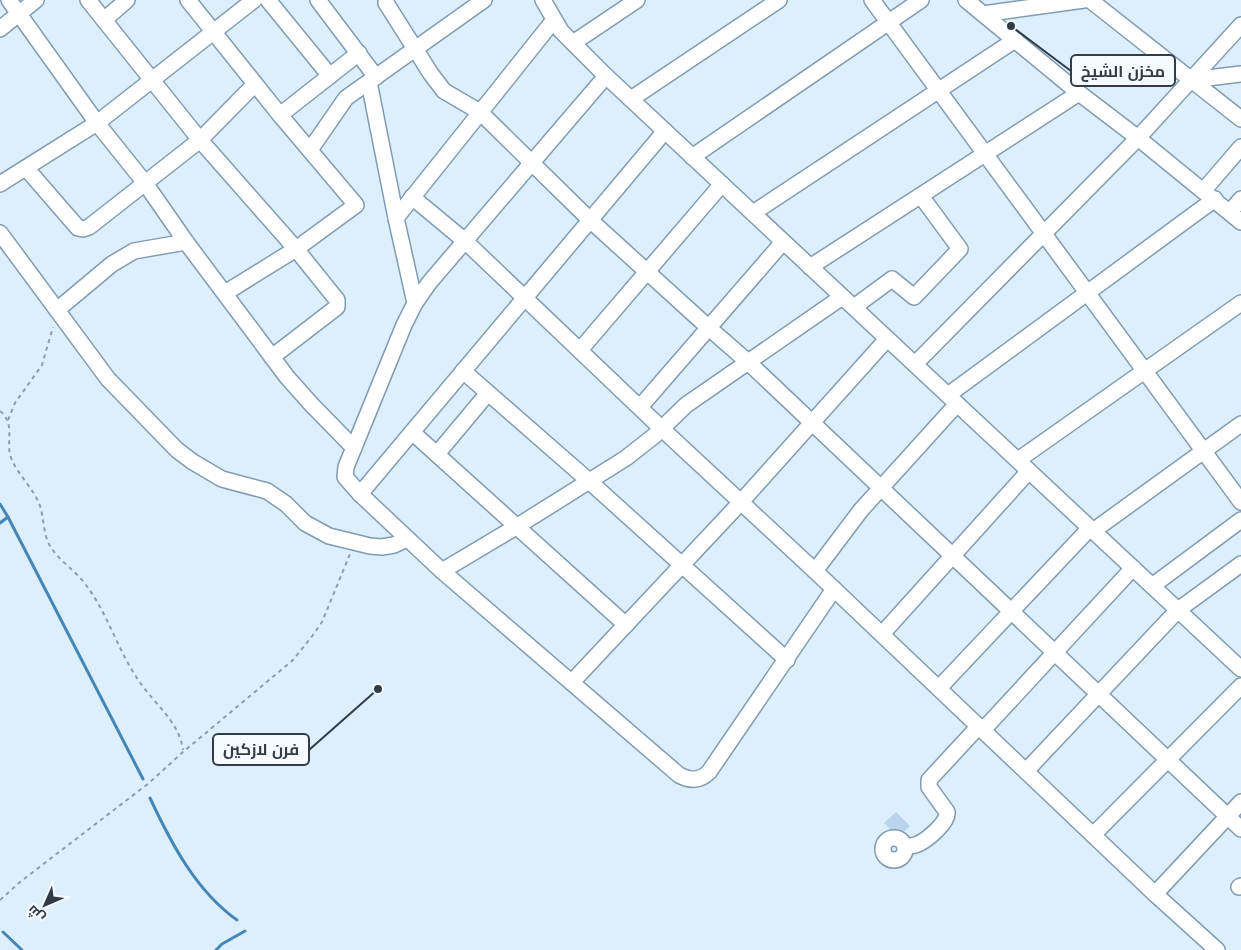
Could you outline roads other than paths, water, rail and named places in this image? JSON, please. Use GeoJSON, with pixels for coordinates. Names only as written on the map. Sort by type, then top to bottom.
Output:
{"type":"FeatureCollection","features":[{"type":"Feature","properties":{"kind":"street"},"geometry":{"type":"LineString","coordinates":[[9,0],[97,123],[145,183],[186,242],[272,357],[311,404],[354,448]]}},
{"type":"Feature","properties":{"kind":"street"},"geometry":{"type":"LineString","coordinates":[[0,29],[36,0]]}},
{"type":"Feature","properties":{"kind":"street"},"geometry":{"type":"LineString","coordinates":[[88,0],[200,140],[296,249],[337,300],[337,307],[272,357]]}},
{"type":"Feature","properties":{"kind":"street"},"geometry":{"type":"LineString","coordinates":[[104,20],[127,0]]}},
{"type":"Feature","properties":{"kind":"street"},"geometry":{"type":"LineString","coordinates":[[188,0],[280,115],[356,204],[296,249],[225,294]]}},
{"type":"Feature","properties":{"kind":"street"},"geometry":{"type":"LineString","coordinates":[[0,184],[97,123],[254,0]]}},
{"type":"Feature","properties":{"kind":"street"},"geometry":{"type":"LineString","coordinates":[[268,0],[330,76]]}},
{"type":"Feature","properties":{"kind":"street"},"geometry":{"type":"LineString","coordinates":[[318,0],[359,53],[373,80],[396,218],[415,303]]}},
{"type":"Feature","properties":{"kind":"street"},"geometry":{"type":"LineString","coordinates":[[386,0],[431,74],[444,91],[480,112],[590,220],[813,422],[1241,828]]}},
{"type":"Feature","properties":{"kind":"street"},"geometry":{"type":"LineString","coordinates":[[310,150],[346,98],[484,0]]}},
{"type":"Feature","properties":{"kind":"street"},"geometry":{"type":"LineString","coordinates":[[542,0],[561,30],[606,76],[1152,586],[1240,665]]}},
{"type":"Feature","properties":{"kind":"street"},"geometry":{"type":"LineString","coordinates":[[573,43],[637,0]]}},
{"type":"Feature","properties":{"kind":"street"},"geometry":{"type":"LineString","coordinates":[[631,99],[779,0]]}},
{"type":"Feature","properties":{"kind":"street"},"geometry":{"type":"LineString","coordinates":[[872,0],[1241,502]]}},
{"type":"Feature","properties":{"kind":"street"},"geometry":{"type":"LineString","coordinates":[[692,157],[922,0]]}},
{"type":"Feature","properties":{"kind":"street"},"geometry":{"type":"LineString","coordinates":[[966,0],[1079,93],[1236,217],[1241,199]]}},
{"type":"Feature","properties":{"kind":"street"},"geometry":{"type":"LineString","coordinates":[[983,14],[1084,0]]}},
{"type":"Feature","properties":{"kind":"street"},"geometry":{"type":"LineString","coordinates":[[1090,0],[1241,119]]}},
{"type":"Feature","properties":{"kind":"street"},"geometry":{"type":"LineString","coordinates":[[396,218],[554,20]]}},
{"type":"Feature","properties":{"kind":"street"},"geometry":{"type":"LineString","coordinates":[[915,364],[1138,138],[1241,25]]}},
{"type":"Feature","properties":{"kind":"street"},"geometry":{"type":"LineString","coordinates":[[753,214],[1015,40]]}},
{"type":"Feature","properties":{"kind":"street"},"geometry":{"type":"LineString","coordinates":[[280,115],[359,53]]}},
{"type":"Feature","properties":{"kind":"street"},"geometry":{"type":"LineString","coordinates":[[1192,80],[1241,74]]}},
{"type":"Feature","properties":{"kind":"street"},"geometry":{"type":"LineString","coordinates":[[606,76],[429,282],[415,303],[404,325],[346,467],[345,477],[360,494],[442,571],[684,778],[695,780],[709,772],[834,589]]}},
{"type":"Feature","properties":{"kind":"street"},"geometry":{"type":"LineString","coordinates":[[26,168],[78,228],[89,227],[200,140],[255,84]]}},
{"type":"Feature","properties":{"kind":"street"},"geometry":{"type":"LineString","coordinates":[[810,267],[1079,93]]}},
{"type":"Feature","properties":{"kind":"street"},"geometry":{"type":"LineString","coordinates":[[360,494],[664,131]]}},
{"type":"Feature","properties":{"kind":"street"},"geometry":{"type":"LineString","coordinates":[[816,571],[861,510],[952,400],[1209,195],[1241,147]]}},
{"type":"Feature","properties":{"kind":"street"},"geometry":{"type":"LineString","coordinates":[[580,350],[722,184]]}},
{"type":"Feature","properties":{"kind":"street"},"geometry":{"type":"LineString","coordinates":[[442,571],[626,458],[654,436],[686,405],[748,362],[848,302],[892,279],[914,297],[960,249],[921,196]]}},
{"type":"Feature","properties":{"kind":"street"},"geometry":{"type":"LineString","coordinates":[[412,197],[465,241],[525,297],[661,428],[816,571],[1155,894],[1217,950]]}},
{"type":"Feature","properties":{"kind":"street"},"geometry":{"type":"LineString","coordinates":[[0,233],[108,379],[177,450],[222,479],[267,492],[277,497],[305,523],[329,536],[355,543],[382,547],[394,545],[407,539]]}},
{"type":"Feature","properties":{"kind":"street"},"geometry":{"type":"LineString","coordinates":[[57,310],[112,264],[134,252],[186,242]]}},
{"type":"Feature","properties":{"kind":"street"},"geometry":{"type":"LineString","coordinates":[[640,407],[783,242]]}},
{"type":"Feature","properties":{"kind":"street"},"geometry":{"type":"LineString","coordinates":[[882,634],[953,555],[1023,466],[1144,371],[1241,303]]}},
{"type":"Feature","properties":{"kind":"street"},"geometry":{"type":"LineString","coordinates":[[572,682],[741,502],[887,339]]}},
{"type":"Feature","properties":{"kind":"street"},"geometry":{"type":"LineString","coordinates":[[463,371],[589,481],[787,660]]}},
{"type":"Feature","properties":{"kind":"street"},"geometry":{"type":"LineString","coordinates":[[437,454],[488,393]]}},
{"type":"Feature","properties":{"kind":"street"},"geometry":{"type":"LineString","coordinates":[[939,688],[1092,530],[1241,424]]}},
{"type":"Feature","properties":{"kind":"street"},"geometry":{"type":"LineString","coordinates":[[412,432],[626,625]]}},
{"type":"Feature","properties":{"kind":"street"},"geometry":{"type":"LineString","coordinates":[[1152,586],[1241,520]]}},
{"type":"Feature","properties":{"kind":"street"},"geometry":{"type":"LineString","coordinates":[[1026,771],[1178,610],[1241,564]]}},
{"type":"Feature","properties":{"kind":"street"},"geometry":{"type":"LineString","coordinates":[[905,847],[920,844],[944,823],[948,815],[929,787],[928,780],[1055,652],[1133,568]]}},
{"type":"Feature","properties":{"kind":"street"},"geometry":{"type":"LineString","coordinates":[[1093,835],[1241,686]]}},
{"type":"Feature","properties":{"kind":"street"},"geometry":{"type":"LineString","coordinates":[[1155,894],[1241,802]]}},
{"type":"Feature","properties":{"kind":"waterway"},"geometry":{"type":"LineString","coordinates":[[0,504],[143,779]]}},
{"type":"Feature","properties":{"kind":"waterway"},"geometry":{"type":"LineString","coordinates":[[0,523],[8,517]]}},
{"type":"Feature","properties":{"kind":"waterway"},"geometry":{"type":"LineString","coordinates":[[150,798],[176,849],[197,881],[222,908],[237,920]]}},
{"type":"Feature","properties":{"kind":"waterway"},"geometry":{"type":"LineString","coordinates":[[216,950],[222,944],[245,931]]}},
{"type":"Feature","properties":{"kind":"waterway"},"geometry":{"type":"LineString","coordinates":[[3,932],[22,950]]}},
{"type":"Feature","properties":{"kind":"place","name":"مخزن الشيخ"},"geometry":{"type":"Point","coordinates":[1011,26]}},
{"type":"Feature","properties":{"kind":"place","name":"فرن لازكين"},"geometry":{"type":"Point","coordinates":[378,689]}}]}
